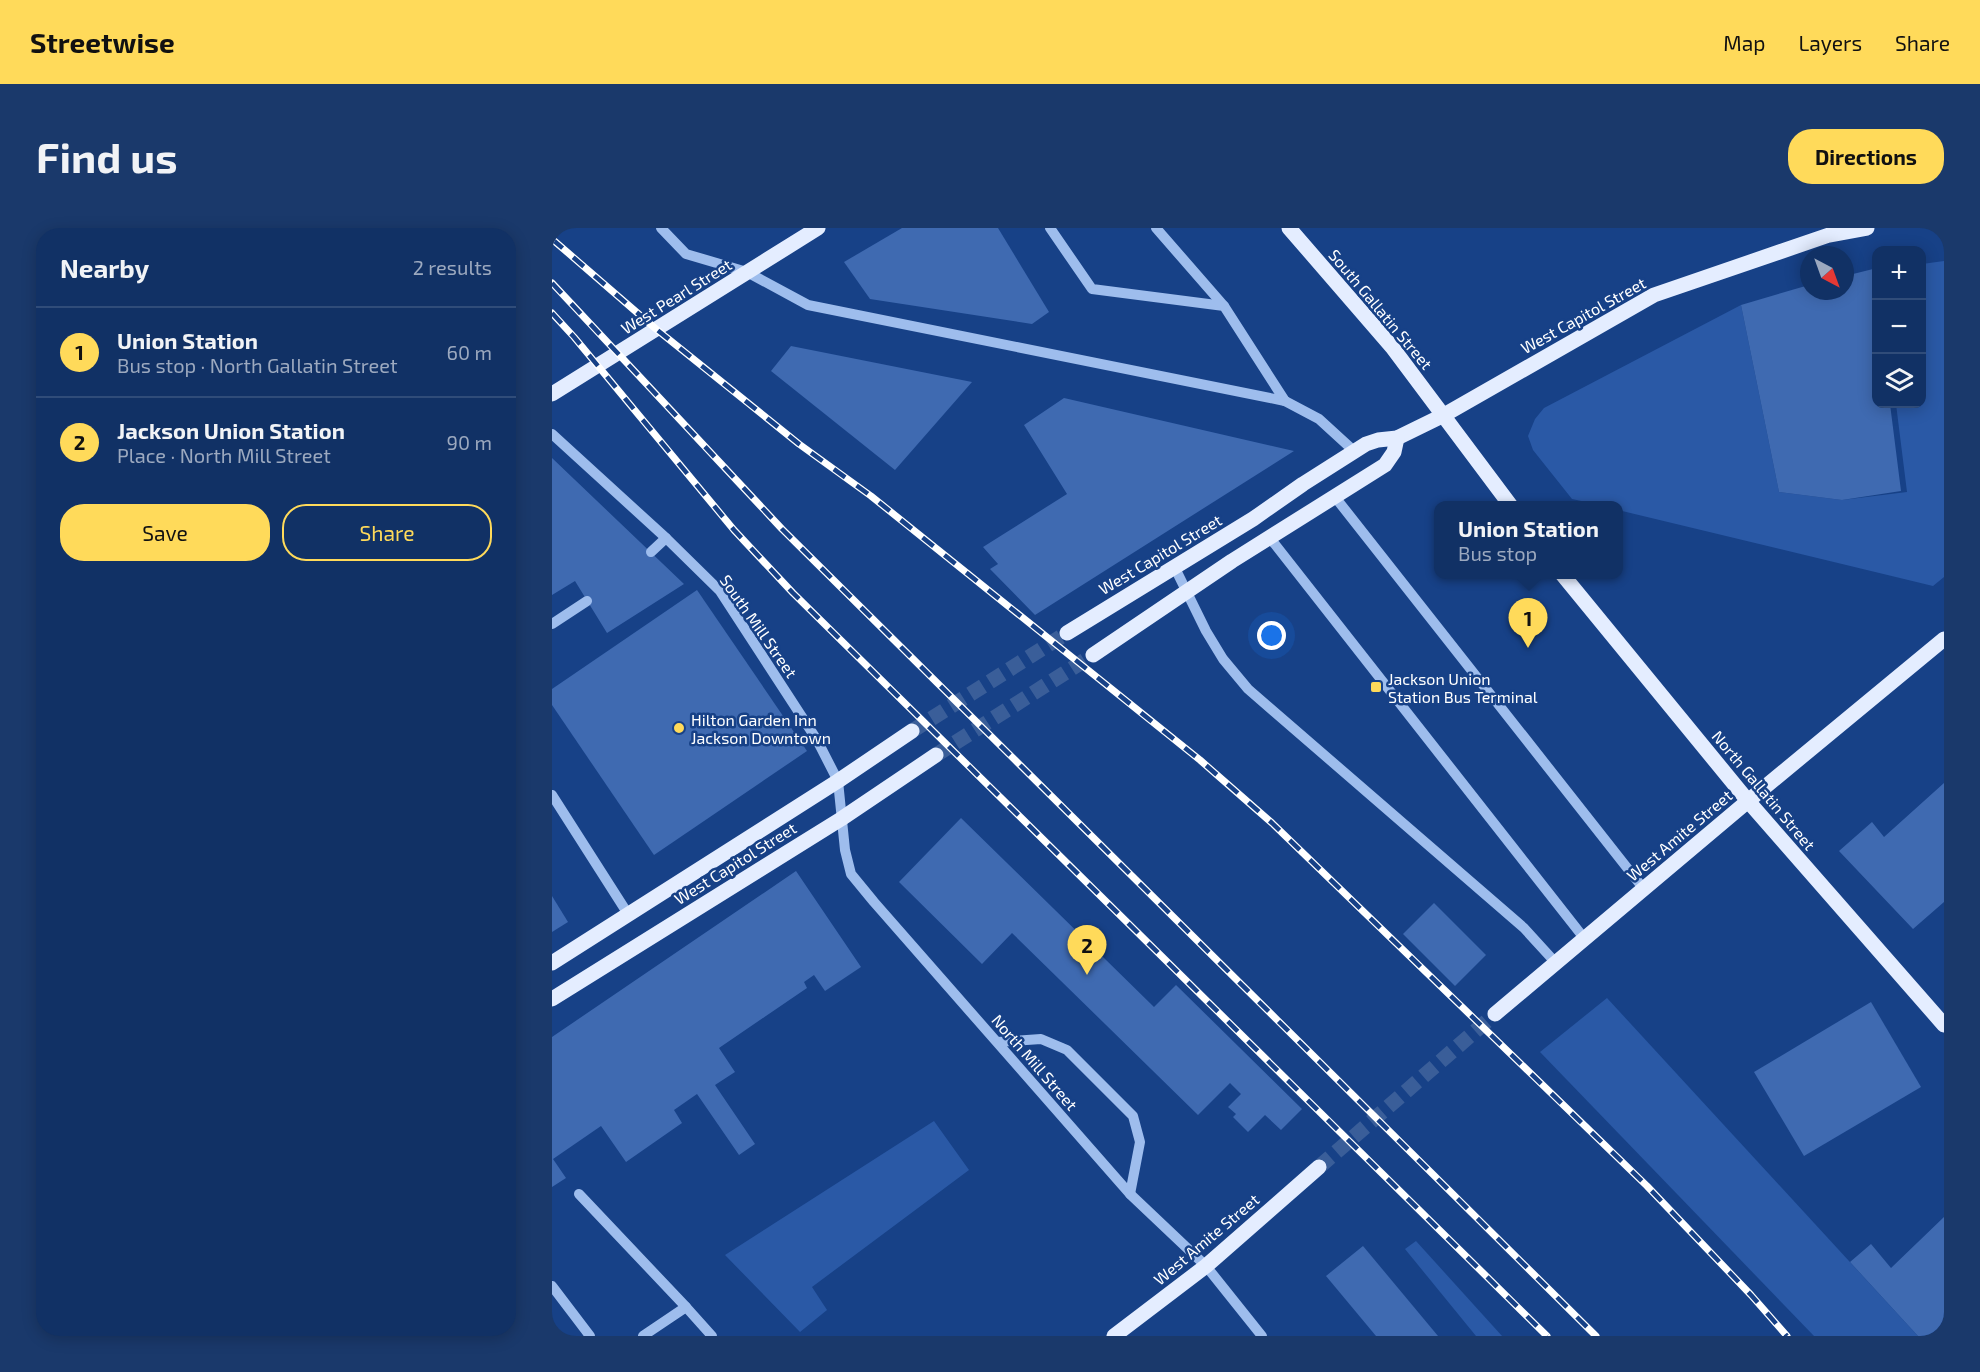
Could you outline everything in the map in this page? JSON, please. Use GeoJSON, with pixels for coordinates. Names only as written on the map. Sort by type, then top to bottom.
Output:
{"type":"FeatureCollection","features":[{"type":"Feature","properties":{"kind":"main road","name":"West Pearl Street"},"geometry":{"type":"LineString","coordinates":[[552,394],[818,228]]}},
{"type":"Feature","properties":{"kind":"main road","name":"South Gallatin Street"},"geometry":{"type":"LineString","coordinates":[[1289,228],[1392,347],[1444,415]]}},
{"type":"Feature","properties":{"kind":"main road","name":"West Capitol Street"},"geometry":{"type":"LineString","coordinates":[[1067,633],[1253,519],[1354,451],[1378,440],[1397,438],[1444,415],[1654,295],[1829,235],[1868,228]]}},
{"type":"Feature","properties":{"kind":"main road"},"geometry":{"type":"LineString","coordinates":[[1444,415],[1507,501]]}},
{"type":"Feature","properties":{"kind":"main road"},"geometry":{"type":"LineString","coordinates":[[1093,655],[1385,465],[1394,452],[1397,438]]}},
{"type":"Feature","properties":{"kind":"main road","name":"North Gallatin Street"},"geometry":{"type":"LineString","coordinates":[[1566,579],[1748,801],[1944,1024]]}},
{"type":"Feature","properties":{"kind":"main road","name":"West Amite Street"},"geometry":{"type":"LineString","coordinates":[[1495,1014],[1643,888],[1944,639]]}},
{"type":"Feature","properties":{"kind":"main road","name":"West Capitol Street"},"geometry":{"type":"LineString","coordinates":[[552,963],[838,781],[912,731]]}},
{"type":"Feature","properties":{"kind":"main road","name":"West Capitol Street"},"geometry":{"type":"LineString","coordinates":[[552,999],[841,819],[936,755]]}},
{"type":"Feature","properties":{"kind":"main road","name":"West Amite Street"},"geometry":{"type":"LineString","coordinates":[[1114,1336],[1206,1266],[1319,1167]]}},
{"type":"Feature","properties":{"kind":"street"},"geometry":{"type":"LineString","coordinates":[[661,228],[687,254],[747,272],[808,305],[1285,401],[1319,419],[1354,451]]}},
{"type":"Feature","properties":{"kind":"street"},"geometry":{"type":"LineString","coordinates":[[1050,228],[1092,289],[1224,306]]}},
{"type":"Feature","properties":{"kind":"street"},"geometry":{"type":"LineString","coordinates":[[1156,228],[1224,306],[1285,401]]}},
{"type":"Feature","properties":{"kind":"street","name":"South Mill Street"},"geometry":{"type":"LineString","coordinates":[[552,434],[666,538],[720,591],[818,740],[838,781]]}},
{"type":"Feature","properties":{"kind":"street"},"geometry":{"type":"LineString","coordinates":[[1335,497],[1643,888]]}},
{"type":"Feature","properties":{"kind":"street"},"geometry":{"type":"LineString","coordinates":[[651,552],[666,538]]}},
{"type":"Feature","properties":{"kind":"street"},"geometry":{"type":"LineString","coordinates":[[1270,538],[1584,938]]}},
{"type":"Feature","properties":{"kind":"street"},"geometry":{"type":"LineString","coordinates":[[1174,566],[1206,631],[1223,659],[1248,689],[1524,928],[1555,962]]}},
{"type":"Feature","properties":{"kind":"street"},"geometry":{"type":"LineString","coordinates":[[552,624],[587,601]]}},
{"type":"Feature","properties":{"kind":"street","name":"North Mill Street"},"geometry":{"type":"LineString","coordinates":[[838,781],[845,850],[851,874],[1130,1194],[1206,1266],[1262,1336]]}},
{"type":"Feature","properties":{"kind":"street"},"geometry":{"type":"LineString","coordinates":[[552,795],[628,914]]}},
{"type":"Feature","properties":{"kind":"street"},"geometry":{"type":"LineString","coordinates":[[998,1042],[1041,1039],[1067,1050],[1133,1116],[1140,1142],[1130,1194]]}},
{"type":"Feature","properties":{"kind":"street"},"geometry":{"type":"LineString","coordinates":[[579,1194],[712,1336]]}},
{"type":"Feature","properties":{"kind":"street"},"geometry":{"type":"LineString","coordinates":[[552,1286],[590,1336]]}},
{"type":"Feature","properties":{"kind":"street"},"geometry":{"type":"LineString","coordinates":[[643,1336],[686,1307]]}},
{"type":"Feature","properties":{"kind":"shaded area"},"geometry":{"type":"Polygon","coordinates":[[[1944,261],[1944,577],[1933,586],[1623,511],[1623,501],[1572,499],[1533,450],[1528,436],[1535,419],[1544,408],[1741,305],[1779,492],[1842,500],[1907,492],[1896,408],[1926,408],[1926,263],[1944,261]]]}},
{"type":"Feature","properties":{"kind":"shaded area"},"geometry":{"type":"Polygon","coordinates":[[[1607,998],[1918,1336],[1814,1336],[1540,1052],[1607,998]]]}},
{"type":"Feature","properties":{"kind":"shaded area"},"geometry":{"type":"Polygon","coordinates":[[[934,1121],[969,1170],[812,1287],[827,1310],[800,1332],[725,1255],[934,1121]]]}},
{"type":"Feature","properties":{"kind":"shaded area"},"geometry":{"type":"Polygon","coordinates":[[[1416,1241],[1502,1336],[1476,1336],[1405,1249],[1416,1241]]]}},
{"type":"Feature","properties":{"kind":"building"},"geometry":{"type":"Polygon","coordinates":[[[902,228],[998,228],[1049,312],[1032,324],[870,299],[844,262],[902,228]]]}},
{"type":"Feature","properties":{"kind":"building"},"geometry":{"type":"Polygon","coordinates":[[[1872,269],[1872,408],[1891,408],[1901,491],[1842,500],[1779,492],[1741,305],[1800,288],[1800,300],[1854,300],[1854,274],[1872,269]]]}},
{"type":"Feature","properties":{"kind":"building"},"geometry":{"type":"Polygon","coordinates":[[[791,346],[972,382],[895,470],[771,371],[791,346]]]}},
{"type":"Feature","properties":{"kind":"building"},"geometry":{"type":"Polygon","coordinates":[[[1064,398],[1294,451],[1035,615],[990,569],[998,564],[983,547],[1067,494],[1024,425],[1064,398]]]}},
{"type":"Feature","properties":{"kind":"building"},"geometry":{"type":"Polygon","coordinates":[[[552,458],[684,584],[607,633],[575,581],[552,595],[552,458]]]}},
{"type":"Feature","properties":{"kind":"building","name":"Hilton Garden Inn Jackson Downtown"},"geometry":{"type":"Polygon","coordinates":[[[697,590],[807,751],[654,855],[552,705],[552,689],[697,590]]]}},
{"type":"Feature","properties":{"kind":"building"},"geometry":{"type":"Polygon","coordinates":[[[1944,783],[1944,902],[1913,929],[1839,851],[1872,822],[1884,837],[1944,783]]]}},
{"type":"Feature","properties":{"kind":"building"},"geometry":{"type":"Polygon","coordinates":[[[961,818],[1154,1007],[1176,985],[1302,1109],[1281,1130],[1265,1115],[1248,1132],[1233,1117],[1236,1114],[1228,1107],[1241,1094],[1230,1083],[1198,1115],[1012,933],[982,964],[899,882],[961,818]]]}},
{"type":"Feature","properties":{"kind":"building"},"geometry":{"type":"Polygon","coordinates":[[[796,871],[861,967],[825,991],[814,975],[804,982],[807,988],[719,1048],[735,1072],[715,1085],[755,1144],[739,1155],[697,1094],[674,1110],[682,1123],[626,1162],[601,1126],[553,1159],[566,1178],[552,1187],[552,1037],[796,871]]]}},
{"type":"Feature","properties":{"kind":"building"},"geometry":{"type":"Polygon","coordinates":[[[552,896],[568,922],[552,932],[552,896]]]}},
{"type":"Feature","properties":{"kind":"building"},"geometry":{"type":"Polygon","coordinates":[[[1434,903],[1486,955],[1455,986],[1403,934],[1434,903]]]}},
{"type":"Feature","properties":{"kind":"building"},"geometry":{"type":"Polygon","coordinates":[[[1871,1002],[1921,1087],[1804,1156],[1754,1072],[1871,1002]]]}},
{"type":"Feature","properties":{"kind":"building"},"geometry":{"type":"Polygon","coordinates":[[[1944,1217],[1944,1336],[1918,1336],[1850,1262],[1871,1244],[1891,1268],[1944,1217]]]}},
{"type":"Feature","properties":{"kind":"building"},"geometry":{"type":"Polygon","coordinates":[[[1363,1246],[1438,1336],[1376,1336],[1326,1276],[1363,1246]]]}},
{"type":"Feature","properties":{"kind":"tunnel"},"geometry":{"type":"LineString","coordinates":[[912,731],[1067,633]]}},
{"type":"Feature","properties":{"kind":"tunnel"},"geometry":{"type":"LineString","coordinates":[[936,755],[1093,655]]}},
{"type":"Feature","properties":{"kind":"tunnel"},"geometry":{"type":"LineString","coordinates":[[1319,1167],[1495,1014]]}},
{"type":"Feature","properties":{"kind":"railway"},"geometry":{"type":"LineString","coordinates":[[552,239],[656,329],[799,444],[871,496],[1200,760],[1272,823],[1647,1186],[1787,1336]]}},
{"type":"Feature","properties":{"kind":"railway"},"geometry":{"type":"LineString","coordinates":[[552,283],[782,529],[1596,1336]]}},
{"type":"Feature","properties":{"kind":"railway"},"geometry":{"type":"LineString","coordinates":[[552,313],[734,530],[793,593],[1547,1336]]}},
{"type":"Feature","properties":{"kind":"place","name":"Union Station"},"geometry":{"type":"Point","coordinates":[1528,648]}},
{"type":"Feature","properties":{"kind":"place","name":"Jackson Union Station Bus Terminal"},"geometry":{"type":"Point","coordinates":[1376,687]}},
{"type":"Feature","properties":{"kind":"place","name":"Hilton Garden Inn Jackson Downtown"},"geometry":{"type":"Point","coordinates":[679,728]}},
{"type":"Feature","properties":{"kind":"place","name":"Jackson Union Station"},"geometry":{"type":"Point","coordinates":[1087,975]}}]}
